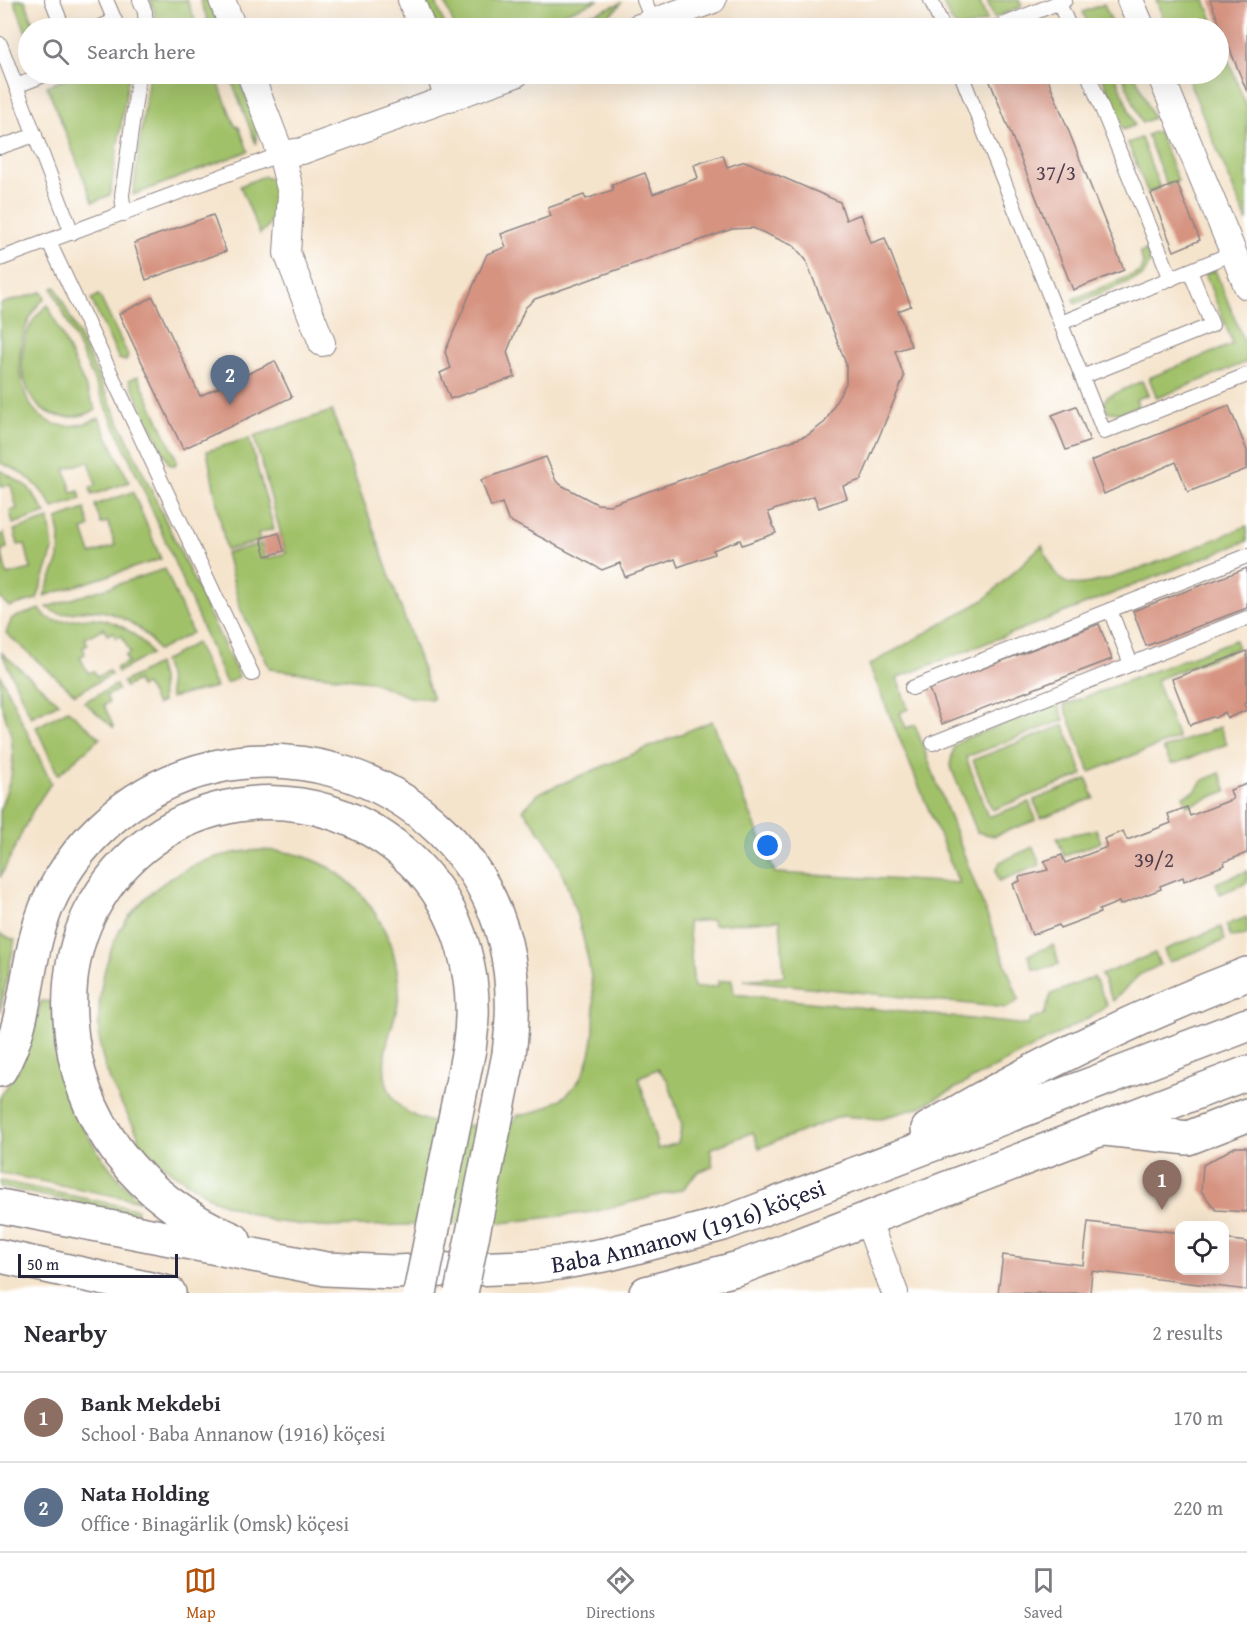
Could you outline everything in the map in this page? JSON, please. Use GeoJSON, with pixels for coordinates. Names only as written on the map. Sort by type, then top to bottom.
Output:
{"type":"FeatureCollection","features":[{"type":"Feature","properties":{"kind":"main road"},"geometry":{"type":"LineString","coordinates":[[0,1070],[17,1031],[36,939],[45,912],[61,878],[86,843],[115,816],[170,782],[212,767],[270,760],[331,768],[373,784],[412,806],[458,851],[485,892],[504,940],[513,995],[509,1054],[461,1293]]}},
{"type":"Feature","properties":{"kind":"main road"},"geometry":{"type":"LineString","coordinates":[[286,1262],[208,1228],[157,1194],[116,1150],[87,1102],[74,1060],[70,1006],[71,981],[83,929],[91,911],[127,861],[180,824],[198,815],[235,804],[295,803],[340,814],[362,824],[384,837],[420,869],[458,931],[465,951],[473,996],[469,1049],[420,1293]]}},
{"type":"Feature","properties":{"kind":"main road"},"geometry":{"type":"LineString","coordinates":[[852,1174],[1011,1081],[1096,1039],[1247,974]]}},
{"type":"Feature","properties":{"kind":"main road","name":"Baba Annanow (1916) köçesi"},"geometry":{"type":"LineString","coordinates":[[0,1206],[286,1262],[374,1272],[491,1269],[559,1263],[609,1254],[723,1224],[1246,1026]]}},
{"type":"Feature","properties":{"kind":"main road","name":"Baba Annanow (1916) köçesi"},"geometry":{"type":"LineString","coordinates":[[646,1293],[739,1268],[1247,1072]]}},
{"type":"Feature","properties":{"kind":"main road"},"geometry":{"type":"LineString","coordinates":[[1097,1129],[1188,1138],[1247,1115]]}},
{"type":"Feature","properties":{"kind":"main road"},"geometry":{"type":"LineString","coordinates":[[0,1256],[169,1293]]}},
{"type":"Feature","properties":{"kind":"main road"},"geometry":{"type":"LineString","coordinates":[[44,1265],[105,1293]]}},
{"type":"Feature","properties":{"kind":"main road"},"geometry":{"type":"LineString","coordinates":[[708,1293],[739,1268]]}},
{"type":"Feature","properties":{"kind":"street"},"geometry":{"type":"LineString","coordinates":[[222,0],[229,18]]}},
{"type":"Feature","properties":{"kind":"street"},"geometry":{"type":"LineString","coordinates":[[411,0],[418,18]]}},
{"type":"Feature","properties":{"kind":"street"},"geometry":{"type":"LineString","coordinates":[[645,17],[713,0]]}},
{"type":"Feature","properties":{"kind":"street"},"geometry":{"type":"LineString","coordinates":[[1130,0],[1138,18]]}},
{"type":"Feature","properties":{"kind":"street"},"geometry":{"type":"LineString","coordinates":[[254,84],[281,153],[291,193],[287,253],[322,343]]}},
{"type":"Feature","properties":{"kind":"street"},"geometry":{"type":"LineString","coordinates":[[443,84],[448,99]]}},
{"type":"Feature","properties":{"kind":"street"},"geometry":{"type":"LineString","coordinates":[[281,153],[302,151],[489,84]]}},
{"type":"Feature","properties":{"kind":"street"},"geometry":{"type":"LineString","coordinates":[[1164,84],[1246,281]]}},
{"type":"Feature","properties":{"kind":"street"},"geometry":{"type":"LineString","coordinates":[[867,1219],[896,1293]]}},
{"type":"Feature","properties":{"kind":"lane"},"geometry":{"type":"LineString","coordinates":[[52,0],[59,18]]}},
{"type":"Feature","properties":{"kind":"lane"},"geometry":{"type":"LineString","coordinates":[[106,0],[113,18]]}},
{"type":"Feature","properties":{"kind":"lane"},"geometry":{"type":"LineString","coordinates":[[140,0],[145,18]]}},
{"type":"Feature","properties":{"kind":"lane"},"geometry":{"type":"LineString","coordinates":[[931,0],[939,18]]}},
{"type":"Feature","properties":{"kind":"lane"},"geometry":{"type":"LineString","coordinates":[[1020,18],[1062,1],[1067,18]]}},
{"type":"Feature","properties":{"kind":"lane"},"geometry":{"type":"LineString","coordinates":[[0,44],[72,233]]}},
{"type":"Feature","properties":{"kind":"lane"},"geometry":{"type":"LineString","coordinates":[[16,86],[21,84]]}},
{"type":"Feature","properties":{"kind":"lane"},"geometry":{"type":"LineString","coordinates":[[124,214],[122,195],[138,84]]}},
{"type":"Feature","properties":{"kind":"lane"},"geometry":{"type":"LineString","coordinates":[[965,84],[1104,432],[1247,375]]}},
{"type":"Feature","properties":{"kind":"lane"},"geometry":{"type":"LineString","coordinates":[[1092,84],[1170,279]]}},
{"type":"Feature","properties":{"kind":"lane"},"geometry":{"type":"LineString","coordinates":[[0,147],[35,135]]}},
{"type":"Feature","properties":{"kind":"lane"},"geometry":{"type":"LineString","coordinates":[[0,259],[281,153]]}},
{"type":"Feature","properties":{"kind":"lane"},"geometry":{"type":"LineString","coordinates":[[50,242],[252,674]]}},
{"type":"Feature","properties":{"kind":"lane"},"geometry":{"type":"LineString","coordinates":[[1061,323],[1233,253]]}},
{"type":"Feature","properties":{"kind":"lane"},"geometry":{"type":"LineString","coordinates":[[1082,377],[1212,325],[1190,271]]}},
{"type":"Feature","properties":{"kind":"lane"},"geometry":{"type":"LineString","coordinates":[[912,688],[1247,556]]}},
{"type":"Feature","properties":{"kind":"lane"},"geometry":{"type":"LineString","coordinates":[[1110,610],[1131,664]]}},
{"type":"Feature","properties":{"kind":"lane"},"geometry":{"type":"LineString","coordinates":[[933,743],[1247,618]]}},
{"type":"Feature","properties":{"kind":"green space"},"geometry":{"type":"Polygon","coordinates":[[[14,0],[25,0],[31,18],[21,18],[14,0]]]}},
{"type":"Feature","properties":{"kind":"green space"},"geometry":{"type":"Polygon","coordinates":[[[150,0],[187,0],[194,18],[155,18],[150,0]]]}},
{"type":"Feature","properties":{"kind":"green space"},"geometry":{"type":"Polygon","coordinates":[[[200,0],[209,0],[216,18],[207,18],[200,0]]]}},
{"type":"Feature","properties":{"kind":"green space"},"geometry":{"type":"Polygon","coordinates":[[[426,0],[435,0],[442,18],[433,18],[426,0]]]}},
{"type":"Feature","properties":{"kind":"green space"},"geometry":{"type":"Polygon","coordinates":[[[444,0],[599,0],[551,18],[451,18],[444,0]]]}},
{"type":"Feature","properties":{"kind":"green space"},"geometry":{"type":"Polygon","coordinates":[[[942,0],[979,0],[986,18],[950,18],[942,0]]]}},
{"type":"Feature","properties":{"kind":"green space"},"geometry":{"type":"Polygon","coordinates":[[[987,0],[1019,0],[1022,6],[994,18],[987,0]]]}},
{"type":"Feature","properties":{"kind":"green space"},"geometry":{"type":"Polygon","coordinates":[[[1156,0],[1205,0],[1212,18],[1163,18],[1156,0]]]}},
{"type":"Feature","properties":{"kind":"green space"},"geometry":{"type":"Polygon","coordinates":[[[621,3],[603,18],[581,18],[621,3]]]}},
{"type":"Feature","properties":{"kind":"green space"},"geometry":{"type":"Polygon","coordinates":[[[1104,4],[1110,18],[1085,18],[1083,12],[1104,4]]]}},
{"type":"Feature","properties":{"kind":"green space"},"geometry":{"type":"Polygon","coordinates":[[[1229,61],[1247,108],[1247,222],[1190,84],[1229,84],[1229,61]]]}},
{"type":"Feature","properties":{"kind":"green space"},"geometry":{"type":"Polygon","coordinates":[[[52,84],[127,84],[110,195],[93,202],[47,86],[52,84]]]}},
{"type":"Feature","properties":{"kind":"green space"},"geometry":{"type":"Polygon","coordinates":[[[148,84],[219,84],[235,126],[239,127],[248,151],[133,195],[148,84]]]}},
{"type":"Feature","properties":{"kind":"green space"},"geometry":{"type":"Polygon","coordinates":[[[233,84],[241,84],[257,126],[256,144],[233,84]]]}},
{"type":"Feature","properties":{"kind":"green space"},"geometry":{"type":"Polygon","coordinates":[[[1105,84],[1119,84],[1135,125],[1123,130],[1105,84]]]}},
{"type":"Feature","properties":{"kind":"green space"},"geometry":{"type":"Polygon","coordinates":[[[1126,84],[1139,84],[1153,118],[1142,123],[1126,84]]]}},
{"type":"Feature","properties":{"kind":"green space"},"geometry":{"type":"Polygon","coordinates":[[[1158,131],[1178,181],[1167,186],[1147,135],[1158,131]]]}},
{"type":"Feature","properties":{"kind":"green space"},"geometry":{"type":"Polygon","coordinates":[[[1141,138],[1160,188],[1148,193],[1128,143],[1141,138]]]}},
{"type":"Feature","properties":{"kind":"green space"},"geometry":{"type":"Polygon","coordinates":[[[264,176],[273,180],[276,201],[273,216],[260,234],[240,186],[264,176]]]}},
{"type":"Feature","properties":{"kind":"green space"},"geometry":{"type":"Polygon","coordinates":[[[1146,250],[1150,263],[1143,276],[1075,304],[1073,299],[1140,272],[1143,263],[1140,252],[1146,250]]]}},
{"type":"Feature","properties":{"kind":"green space"},"geometry":{"type":"Polygon","coordinates":[[[1215,270],[1247,349],[1247,362],[1157,398],[1149,378],[1233,344],[1205,274],[1215,270]]]}},
{"type":"Feature","properties":{"kind":"green space"},"geometry":{"type":"Polygon","coordinates":[[[56,287],[239,677],[226,683],[141,484],[52,288],[56,287]]]}},
{"type":"Feature","properties":{"kind":"green space"},"geometry":{"type":"Polygon","coordinates":[[[42,292],[45,298],[31,316],[22,339],[20,364],[23,388],[33,408],[48,421],[70,426],[99,418],[129,482],[92,495],[90,488],[96,485],[89,461],[65,469],[72,493],[79,491],[81,499],[53,508],[31,480],[17,470],[0,463],[0,304],[42,292]]]}},
{"type":"Feature","properties":{"kind":"green space"},"geometry":{"type":"Polygon","coordinates":[[[99,295],[128,355],[126,361],[119,359],[91,299],[99,295]]]}},
{"type":"Feature","properties":{"kind":"green space"},"geometry":{"type":"Polygon","coordinates":[[[48,305],[96,410],[70,417],[50,413],[35,401],[26,384],[22,363],[25,341],[33,321],[48,305]]]}},
{"type":"Feature","properties":{"kind":"green space"},"geometry":{"type":"Polygon","coordinates":[[[138,376],[177,460],[175,466],[169,464],[129,380],[138,376]]]}},
{"type":"Feature","properties":{"kind":"green space"},"geometry":{"type":"Polygon","coordinates":[[[1142,381],[1148,395],[1136,399],[1138,406],[1119,413],[1108,412],[1104,402],[1107,397],[1142,381]]]}},
{"type":"Feature","properties":{"kind":"green space"},"geometry":{"type":"Polygon","coordinates":[[[332,411],[433,699],[409,697],[370,681],[270,669],[240,608],[226,553],[261,544],[265,559],[286,553],[254,436],[332,411]]]}},
{"type":"Feature","properties":{"kind":"green space"},"geometry":{"type":"Polygon","coordinates":[[[249,438],[274,529],[258,533],[260,541],[226,550],[207,451],[249,438]]]}},
{"type":"Feature","properties":{"kind":"green space"},"geometry":{"type":"Polygon","coordinates":[[[0,470],[28,487],[46,513],[13,524],[10,511],[17,509],[11,485],[0,487],[0,470]]]}},
{"type":"Feature","properties":{"kind":"green space"},"geometry":{"type":"Polygon","coordinates":[[[133,492],[161,559],[44,596],[59,559],[60,536],[57,519],[85,509],[90,527],[83,530],[91,554],[115,546],[108,522],[101,524],[95,505],[133,492]]]}},
{"type":"Feature","properties":{"kind":"green space"},"geometry":{"type":"Polygon","coordinates":[[[49,519],[53,550],[37,599],[9,607],[0,598],[0,535],[4,533],[7,548],[1,550],[7,575],[31,569],[25,544],[18,545],[14,530],[49,519]]]}},
{"type":"Feature","properties":{"kind":"green space"},"geometry":{"type":"Polygon","coordinates":[[[1247,526],[1247,541],[897,678],[908,709],[900,713],[906,728],[915,725],[1019,1000],[1007,1008],[743,980],[784,976],[780,920],[713,925],[712,920],[688,922],[694,988],[718,986],[718,981],[732,980],[734,994],[1028,1025],[1030,1020],[1044,1015],[1051,994],[1094,977],[1107,1005],[1098,1013],[918,1108],[878,1119],[842,1116],[759,1148],[753,1132],[710,1149],[713,1166],[698,1172],[683,1189],[593,1212],[501,1223],[320,1227],[272,1221],[214,1200],[170,1171],[137,1141],[139,1136],[113,1088],[101,1049],[99,1022],[102,981],[109,954],[120,930],[136,908],[156,889],[179,873],[205,861],[232,853],[260,850],[288,852],[314,860],[333,870],[349,882],[364,898],[386,933],[393,953],[399,994],[385,1056],[386,1081],[394,1100],[408,1113],[448,1124],[513,1122],[518,1115],[532,1113],[552,1104],[575,1085],[589,1058],[594,1026],[593,989],[577,917],[553,852],[523,810],[539,793],[712,721],[775,873],[959,883],[869,665],[984,600],[1042,545],[1052,569],[1060,579],[1071,584],[1086,584],[1131,572],[1247,526]],[[658,1069],[639,1077],[658,1149],[678,1143],[682,1125],[668,1081],[658,1069]]]}},
{"type":"Feature","properties":{"kind":"green space"},"geometry":{"type":"Polygon","coordinates":[[[165,569],[192,633],[158,651],[146,635],[121,617],[92,610],[62,614],[47,607],[165,569]]]}},
{"type":"Feature","properties":{"kind":"green space"},"geometry":{"type":"Polygon","coordinates":[[[40,609],[45,615],[57,621],[92,618],[110,621],[133,634],[151,654],[118,672],[116,668],[128,662],[125,656],[130,653],[122,636],[116,638],[113,632],[107,635],[104,628],[85,638],[88,645],[83,647],[85,654],[80,657],[88,673],[94,671],[97,677],[109,671],[111,675],[75,694],[6,633],[12,618],[40,609]]]}},
{"type":"Feature","properties":{"kind":"green space"},"geometry":{"type":"Polygon","coordinates":[[[1235,640],[1238,648],[1156,680],[1178,738],[1090,772],[1064,705],[1235,640]]]}},
{"type":"Feature","properties":{"kind":"green space"},"geometry":{"type":"Polygon","coordinates":[[[196,643],[216,687],[170,698],[168,676],[163,661],[196,643]]]}},
{"type":"Feature","properties":{"kind":"green space"},"geometry":{"type":"Polygon","coordinates":[[[1,652],[59,703],[31,717],[1,652]]]}},
{"type":"Feature","properties":{"kind":"green space"},"geometry":{"type":"Polygon","coordinates":[[[157,664],[161,678],[162,702],[156,705],[146,685],[140,687],[137,681],[125,687],[123,682],[157,664]]]}},
{"type":"Feature","properties":{"kind":"green space"},"geometry":{"type":"Polygon","coordinates":[[[0,674],[51,783],[32,812],[0,878],[0,810],[11,777],[13,755],[11,735],[0,701],[0,674]]]}},
{"type":"Feature","properties":{"kind":"green space"},"geometry":{"type":"Polygon","coordinates":[[[116,685],[118,690],[106,696],[109,702],[104,705],[114,728],[84,702],[116,685]]]}},
{"type":"Feature","properties":{"kind":"green space"},"geometry":{"type":"Polygon","coordinates":[[[1058,704],[1064,720],[966,757],[988,817],[1029,802],[1036,820],[994,836],[977,832],[950,765],[954,747],[964,739],[1058,704]]]}},
{"type":"Feature","properties":{"kind":"green space"},"geometry":{"type":"Polygon","coordinates":[[[68,710],[100,738],[58,775],[36,727],[68,710]]]}},
{"type":"Feature","properties":{"kind":"green space"},"geometry":{"type":"Polygon","coordinates":[[[1064,725],[1083,775],[992,810],[973,760],[1064,725]]]}},
{"type":"Feature","properties":{"kind":"green space"},"geometry":{"type":"Polygon","coordinates":[[[1220,727],[1227,744],[1177,763],[1171,763],[1163,749],[1220,727]]]}},
{"type":"Feature","properties":{"kind":"green space"},"geometry":{"type":"Polygon","coordinates":[[[1220,773],[1227,791],[1187,806],[1183,796],[1195,791],[1203,780],[1220,773]]]}},
{"type":"Feature","properties":{"kind":"green space"},"geometry":{"type":"Polygon","coordinates":[[[1087,779],[1094,798],[1041,818],[1034,800],[1087,779]]]}},
{"type":"Feature","properties":{"kind":"green space"},"geometry":{"type":"Polygon","coordinates":[[[1096,829],[1101,842],[1064,856],[1057,838],[1096,829]]]}},
{"type":"Feature","properties":{"kind":"green space"},"geometry":{"type":"Polygon","coordinates":[[[1033,847],[1040,865],[999,881],[996,870],[1000,862],[1033,847]]]}},
{"type":"Feature","properties":{"kind":"green space"},"geometry":{"type":"Polygon","coordinates":[[[1247,871],[1247,883],[1220,894],[1216,883],[1247,871]]]}},
{"type":"Feature","properties":{"kind":"green space"},"geometry":{"type":"Polygon","coordinates":[[[1247,917],[1247,935],[1231,937],[1226,925],[1247,917]]]}},
{"type":"Feature","properties":{"kind":"green space"},"geometry":{"type":"Polygon","coordinates":[[[1221,927],[1225,940],[1169,962],[1164,950],[1221,927]]]}},
{"type":"Feature","properties":{"kind":"green space"},"geometry":{"type":"Polygon","coordinates":[[[0,934],[15,940],[0,1012],[0,934]]]}},
{"type":"Feature","properties":{"kind":"green space"},"geometry":{"type":"Polygon","coordinates":[[[1053,945],[1059,964],[1042,970],[1033,969],[1028,955],[1053,945]]]}},
{"type":"Feature","properties":{"kind":"green space"},"geometry":{"type":"Polygon","coordinates":[[[1155,953],[1160,965],[1139,975],[1113,1001],[1101,975],[1155,953]]]}},
{"type":"Feature","properties":{"kind":"green space"},"geometry":{"type":"Polygon","coordinates":[[[41,1001],[53,1002],[55,1032],[66,1086],[87,1135],[119,1179],[140,1201],[0,1173],[0,1097],[22,1063],[31,1041],[41,1001]]]}},
{"type":"Feature","properties":{"kind":"green space"},"geometry":{"type":"Polygon","coordinates":[[[0,1181],[137,1209],[136,1215],[0,1187],[0,1181]]]}},
{"type":"Feature","properties":{"kind":"building"},"geometry":{"type":"Polygon","coordinates":[[[1210,0],[1247,0],[1247,92],[1229,47],[1229,18],[1217,18],[1210,0]]]}},
{"type":"Feature","properties":{"kind":"building"},"geometry":{"type":"Polygon","coordinates":[[[991,84],[1050,84],[1124,270],[1073,290],[991,84]]]}},
{"type":"Feature","properties":{"kind":"building"},"geometry":{"type":"Polygon","coordinates":[[[723,155],[727,167],[745,161],[840,202],[846,220],[861,214],[871,243],[885,238],[911,306],[898,311],[911,346],[895,351],[904,377],[861,480],[843,486],[847,498],[819,508],[814,496],[768,512],[776,533],[742,545],[740,540],[713,550],[714,554],[678,567],[675,559],[625,577],[620,563],[602,570],[508,520],[502,503],[491,507],[481,480],[546,457],[556,481],[597,504],[610,505],[808,435],[825,422],[846,383],[846,364],[806,260],[794,246],[753,228],[732,229],[535,299],[525,308],[507,352],[515,377],[450,399],[440,373],[451,368],[445,352],[487,254],[506,247],[501,234],[551,216],[548,208],[584,195],[586,199],[613,190],[612,185],[645,173],[653,194],[698,178],[694,165],[723,155]]]}},
{"type":"Feature","properties":{"kind":"building"},"geometry":{"type":"Polygon","coordinates":[[[1177,183],[1200,240],[1174,251],[1151,194],[1177,183]]]}},
{"type":"Feature","properties":{"kind":"building"},"geometry":{"type":"Polygon","coordinates":[[[213,215],[226,251],[146,280],[134,243],[213,215]]]}},
{"type":"Feature","properties":{"kind":"building"},"geometry":{"type":"Polygon","coordinates":[[[153,297],[200,396],[275,361],[292,397],[183,449],[119,314],[153,297]]]}},
{"type":"Feature","properties":{"kind":"building"},"geometry":{"type":"Polygon","coordinates":[[[1076,406],[1090,441],[1066,450],[1052,415],[1076,406]]]}},
{"type":"Feature","properties":{"kind":"building"},"geometry":{"type":"Polygon","coordinates":[[[1229,406],[1247,451],[1247,469],[1188,492],[1176,462],[1104,494],[1091,461],[1229,406]]]}},
{"type":"Feature","properties":{"kind":"building"},"geometry":{"type":"Polygon","coordinates":[[[279,533],[284,551],[266,556],[261,538],[279,533]]]}},
{"type":"Feature","properties":{"kind":"building"},"geometry":{"type":"Polygon","coordinates":[[[1247,568],[1247,608],[1146,646],[1133,611],[1247,568]]]}},
{"type":"Feature","properties":{"kind":"building"},"geometry":{"type":"Polygon","coordinates":[[[1099,624],[1112,659],[942,724],[929,689],[1099,624]]]}},
{"type":"Feature","properties":{"kind":"building"},"geometry":{"type":"Polygon","coordinates":[[[1247,651],[1247,703],[1244,704],[1247,710],[1228,718],[1225,712],[1215,718],[1190,725],[1172,679],[1247,651]]]}},
{"type":"Feature","properties":{"kind":"building"},"geometry":{"type":"Polygon","coordinates":[[[1247,784],[1247,853],[1224,862],[1225,865],[1184,881],[1183,877],[1160,886],[1161,889],[1120,905],[1119,902],[1099,910],[1100,913],[1060,928],[1059,925],[1032,935],[1013,884],[1020,881],[1019,877],[1048,870],[1044,861],[1062,855],[1065,863],[1107,847],[1104,839],[1123,831],[1127,840],[1171,823],[1168,814],[1187,807],[1190,816],[1233,799],[1230,790],[1247,784]]]}},
{"type":"Feature","properties":{"kind":"building"},"geometry":{"type":"Polygon","coordinates":[[[1235,1147],[1247,1147],[1247,1212],[1216,1210],[1201,1191],[1203,1165],[1235,1147]]]}},
{"type":"Feature","properties":{"kind":"building"},"geometry":{"type":"Polygon","coordinates":[[[1088,1222],[1175,1232],[1175,1275],[1229,1275],[1229,1240],[1247,1242],[1247,1290],[1092,1271],[1090,1293],[998,1293],[1003,1255],[1083,1265],[1088,1222]]]}},
{"type":"Feature","properties":{"kind":"place","name":"Nata Holding"},"geometry":{"type":"Point","coordinates":[230,405]}},
{"type":"Feature","properties":{"kind":"place","name":"Bank Mekdebi"},"geometry":{"type":"Point","coordinates":[1162,1210]}}]}
